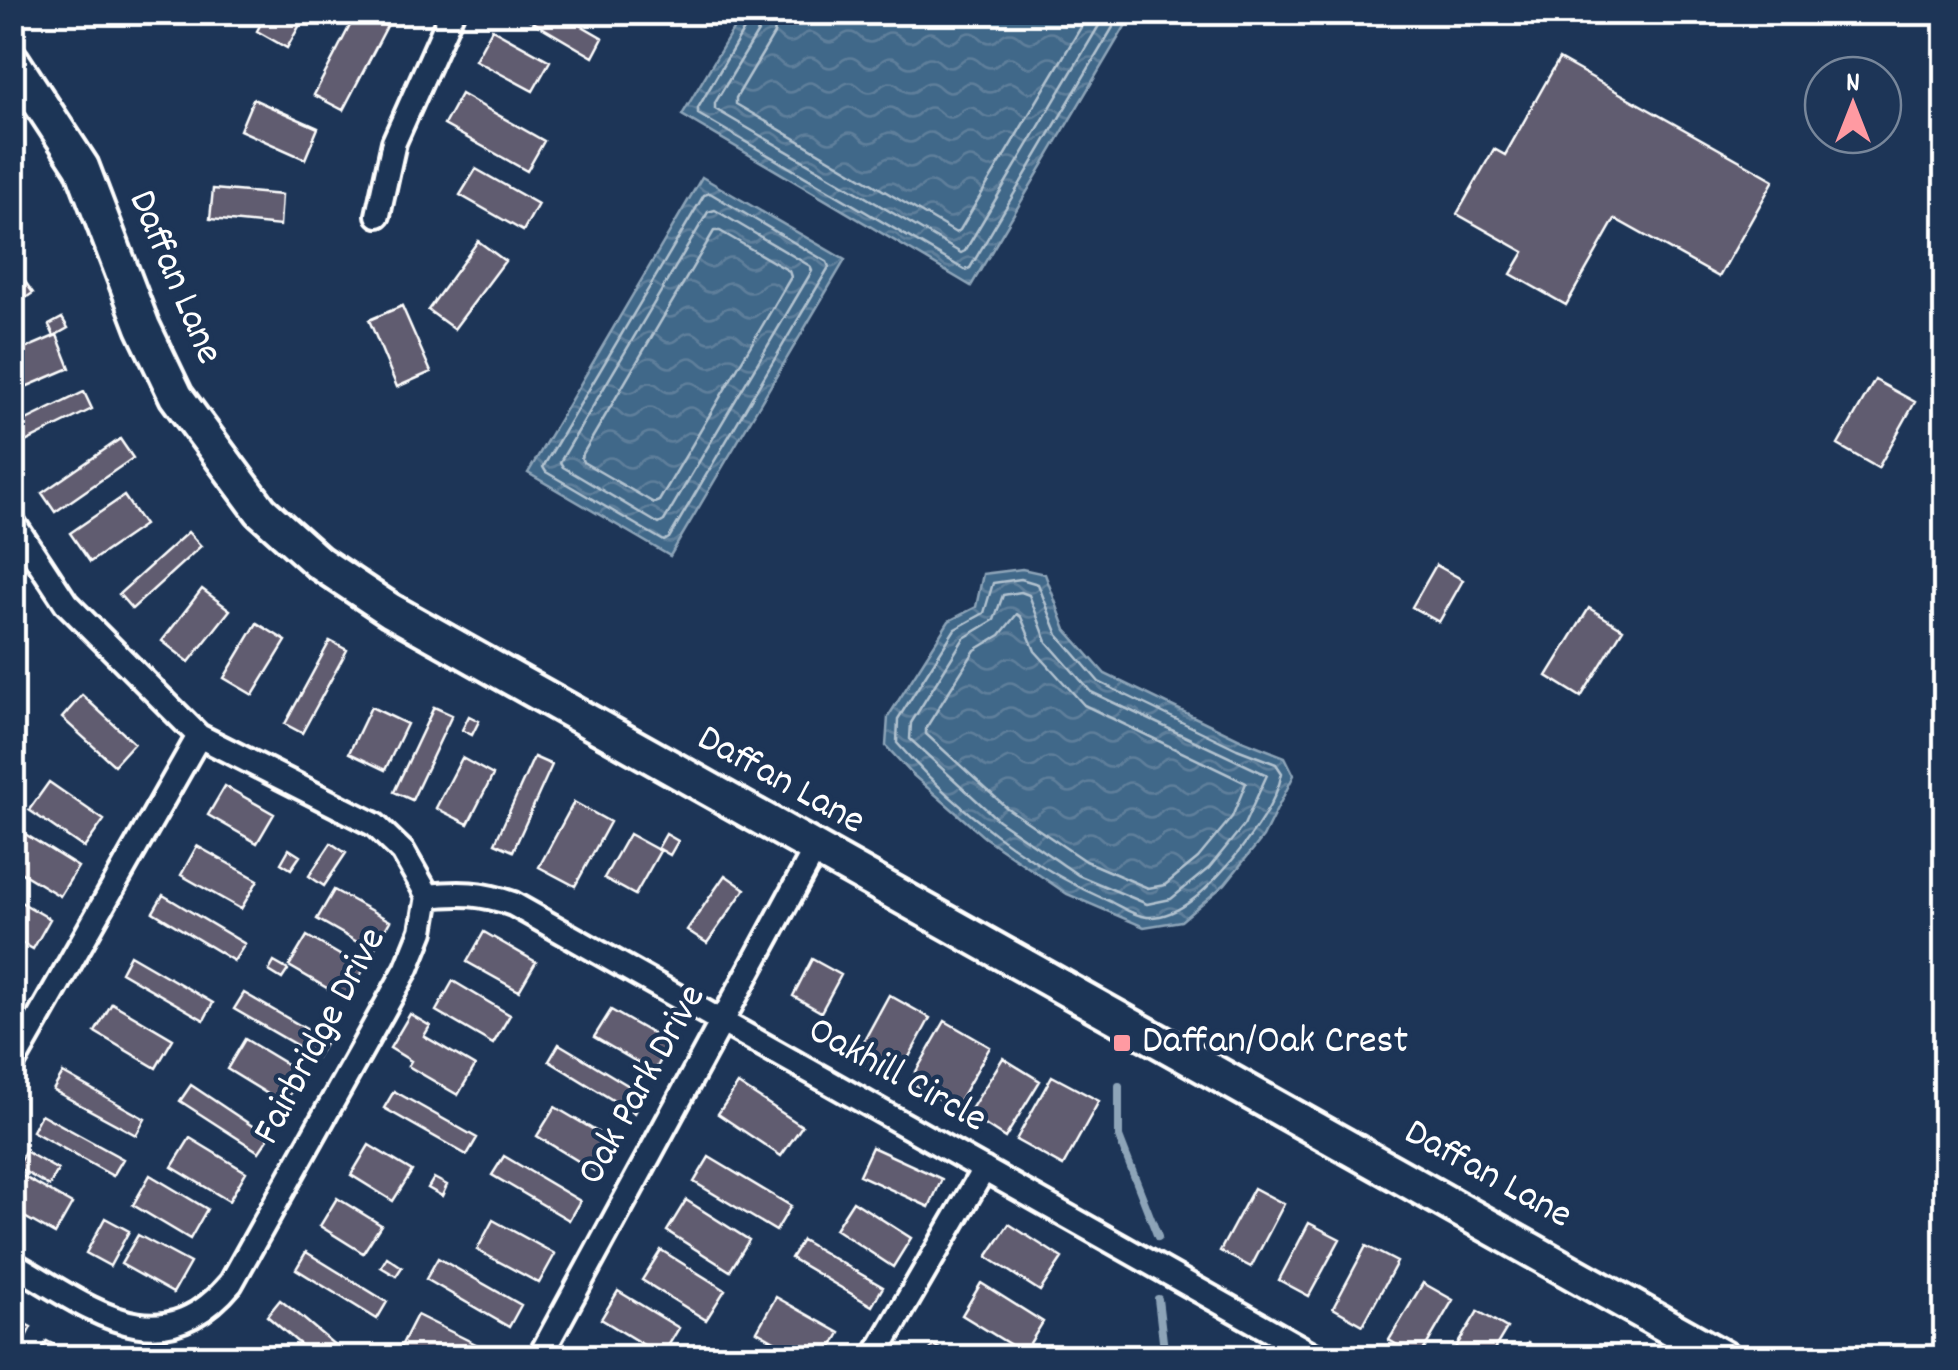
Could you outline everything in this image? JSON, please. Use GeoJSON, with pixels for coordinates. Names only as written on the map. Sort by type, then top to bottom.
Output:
{"type":"FeatureCollection","features":[{"type":"Feature","properties":{"kind":"street"},"geometry":{"type":"LineString","coordinates":[[378,215],[394,142],[452,12]]}},
{"type":"Feature","properties":{"kind":"street","name":"Daffan Lane"},"geometry":{"type":"LineString","coordinates":[[12,60],[20,66],[82,167],[143,327],[176,396],[261,511],[318,562],[390,610],[1724,1358]]}},
{"type":"Feature","properties":{"kind":"street","name":"Fairbridge Drive"},"geometry":{"type":"LineString","coordinates":[[12,521],[66,603],[199,736],[375,825],[403,852],[428,896],[422,930],[407,968],[230,1282],[214,1303],[194,1317],[168,1326],[136,1326],[110,1318],[12,1263]]}},
{"type":"Feature","properties":{"kind":"street"},"geometry":{"type":"LineString","coordinates":[[12,1064],[199,736]]}},
{"type":"Feature","properties":{"kind":"street","name":"Oak Park Drive"},"geometry":{"type":"LineString","coordinates":[[538,1358],[815,850]]}},
{"type":"Feature","properties":{"kind":"street","name":"Oakhill Circle"},"geometry":{"type":"LineString","coordinates":[[428,896],[484,894],[513,904],[1319,1358]]}},
{"type":"Feature","properties":{"kind":"street"},"geometry":{"type":"LineString","coordinates":[[874,1358],[984,1169]]}},
{"type":"Feature","properties":{"kind":"water"},"geometry":{"type":"Polygon","coordinates":[[[743,12],[1133,13],[971,286],[682,115],[743,12]]]}},
{"type":"Feature","properties":{"kind":"water"},"geometry":{"type":"Polygon","coordinates":[[[702,177],[845,260],[670,556],[528,473],[702,177]]]}},
{"type":"Feature","properties":{"kind":"water"},"geometry":{"type":"Polygon","coordinates":[[[1022,569],[1045,574],[1066,630],[1105,674],[1285,757],[1294,775],[1263,837],[1225,884],[1181,921],[1144,927],[1067,894],[984,837],[886,746],[888,717],[949,621],[976,607],[983,574],[1022,569]]]}},
{"type":"Feature","properties":{"kind":"building"},"geometry":{"type":"Polygon","coordinates":[[[267,12],[307,12],[287,48],[257,31],[267,12]]]}},
{"type":"Feature","properties":{"kind":"building"},"geometry":{"type":"Polygon","coordinates":[[[357,12],[387,26],[343,110],[314,95],[357,12]]]}},
{"type":"Feature","properties":{"kind":"building"},"geometry":{"type":"Polygon","coordinates":[[[516,12],[558,12],[603,38],[593,57],[516,12]]]}},
{"type":"Feature","properties":{"kind":"building"},"geometry":{"type":"Polygon","coordinates":[[[492,29],[550,61],[533,91],[475,60],[492,29]]]}},
{"type":"Feature","properties":{"kind":"building"},"geometry":{"type":"Polygon","coordinates":[[[1559,59],[1774,180],[1719,277],[1615,219],[1566,305],[1511,274],[1524,252],[1457,214],[1494,149],[1505,155],[1559,59]]]}},
{"type":"Feature","properties":{"kind":"building"},"geometry":{"type":"Polygon","coordinates":[[[461,94],[544,141],[527,171],[444,125],[461,94]]]}},
{"type":"Feature","properties":{"kind":"building"},"geometry":{"type":"Polygon","coordinates":[[[253,99],[318,128],[305,159],[240,130],[253,99]]]}},
{"type":"Feature","properties":{"kind":"building"},"geometry":{"type":"Polygon","coordinates":[[[476,169],[538,204],[523,231],[460,195],[476,169]]]}},
{"type":"Feature","properties":{"kind":"building"},"geometry":{"type":"Polygon","coordinates":[[[213,189],[282,195],[280,226],[210,219],[213,189]]]}},
{"type":"Feature","properties":{"kind":"building"},"geometry":{"type":"Polygon","coordinates":[[[478,241],[505,261],[454,329],[428,310],[478,241]]]}},
{"type":"Feature","properties":{"kind":"building"},"geometry":{"type":"Polygon","coordinates":[[[12,263],[33,293],[12,307],[12,263]]]}},
{"type":"Feature","properties":{"kind":"building"},"geometry":{"type":"Polygon","coordinates":[[[402,306],[431,372],[397,387],[369,320],[402,306]]]}},
{"type":"Feature","properties":{"kind":"building"},"geometry":{"type":"Polygon","coordinates":[[[62,318],[68,328],[54,336],[49,325],[62,318]]]}},
{"type":"Feature","properties":{"kind":"building"},"geometry":{"type":"Polygon","coordinates":[[[57,335],[70,368],[23,388],[12,354],[57,335]]]}},
{"type":"Feature","properties":{"kind":"building"},"geometry":{"type":"Polygon","coordinates":[[[1875,380],[1915,402],[1878,468],[1838,445],[1875,380]]]}},
{"type":"Feature","properties":{"kind":"building"},"geometry":{"type":"Polygon","coordinates":[[[84,392],[92,409],[21,444],[12,427],[84,392]]]}},
{"type":"Feature","properties":{"kind":"building"},"geometry":{"type":"Polygon","coordinates":[[[120,439],[133,458],[55,512],[42,493],[120,439]]]}},
{"type":"Feature","properties":{"kind":"building"},"geometry":{"type":"Polygon","coordinates":[[[124,496],[144,525],[90,562],[70,533],[124,496]]]}},
{"type":"Feature","properties":{"kind":"building"},"geometry":{"type":"Polygon","coordinates":[[[188,532],[201,546],[132,609],[119,594],[188,532]]]}},
{"type":"Feature","properties":{"kind":"building"},"geometry":{"type":"Polygon","coordinates":[[[1436,565],[1463,580],[1439,622],[1412,607],[1436,565]]]}},
{"type":"Feature","properties":{"kind":"building"},"geometry":{"type":"Polygon","coordinates":[[[202,589],[230,610],[189,662],[162,641],[202,589]]]}},
{"type":"Feature","properties":{"kind":"building"},"geometry":{"type":"Polygon","coordinates":[[[1589,608],[1623,629],[1581,697],[1547,676],[1589,608]]]}},
{"type":"Feature","properties":{"kind":"building"},"geometry":{"type":"Polygon","coordinates":[[[257,623],[286,641],[253,695],[224,678],[257,623]]]}},
{"type":"Feature","properties":{"kind":"building"},"geometry":{"type":"Polygon","coordinates":[[[330,641],[347,650],[302,733],[285,724],[330,641]]]}},
{"type":"Feature","properties":{"kind":"building"},"geometry":{"type":"Polygon","coordinates":[[[82,695],[134,743],[114,765],[62,718],[82,695]]]}},
{"type":"Feature","properties":{"kind":"building"},"geometry":{"type":"Polygon","coordinates":[[[371,707],[407,724],[385,770],[349,753],[371,707]]]}},
{"type":"Feature","properties":{"kind":"building"},"geometry":{"type":"Polygon","coordinates":[[[434,707],[452,715],[412,800],[394,792],[434,707]]]}},
{"type":"Feature","properties":{"kind":"building"},"geometry":{"type":"Polygon","coordinates":[[[469,716],[479,721],[472,735],[462,730],[469,716]]]}},
{"type":"Feature","properties":{"kind":"building"},"geometry":{"type":"Polygon","coordinates":[[[534,757],[552,765],[513,851],[495,843],[534,757]]]}},
{"type":"Feature","properties":{"kind":"building"},"geometry":{"type":"Polygon","coordinates":[[[462,758],[493,775],[468,824],[436,808],[462,758]]]}},
{"type":"Feature","properties":{"kind":"building"},"geometry":{"type":"Polygon","coordinates":[[[49,782],[104,820],[84,848],[29,810],[49,782]]]}},
{"type":"Feature","properties":{"kind":"building"},"geometry":{"type":"Polygon","coordinates":[[[225,786],[274,814],[257,843],[208,815],[225,786]]]}},
{"type":"Feature","properties":{"kind":"building"},"geometry":{"type":"Polygon","coordinates":[[[574,802],[610,822],[575,886],[539,867],[574,802]]]}},
{"type":"Feature","properties":{"kind":"building"},"geometry":{"type":"Polygon","coordinates":[[[17,829],[78,867],[60,896],[12,867],[12,837],[17,829]]]}},
{"type":"Feature","properties":{"kind":"building"},"geometry":{"type":"Polygon","coordinates":[[[629,834],[660,851],[635,895],[604,878],[629,834]]]}},
{"type":"Feature","properties":{"kind":"building"},"geometry":{"type":"Polygon","coordinates":[[[666,834],[678,841],[670,855],[658,848],[666,834]]]}},
{"type":"Feature","properties":{"kind":"building"},"geometry":{"type":"Polygon","coordinates":[[[331,843],[346,853],[324,886],[309,876],[331,843]]]}},
{"type":"Feature","properties":{"kind":"building"},"geometry":{"type":"Polygon","coordinates":[[[197,846],[258,880],[241,909],[181,875],[197,846]]]}},
{"type":"Feature","properties":{"kind":"building"},"geometry":{"type":"Polygon","coordinates":[[[289,849],[300,856],[291,869],[281,863],[289,849]]]}},
{"type":"Feature","properties":{"kind":"building"},"geometry":{"type":"Polygon","coordinates":[[[725,875],[745,889],[707,943],[687,930],[725,875]]]}},
{"type":"Feature","properties":{"kind":"building"},"geometry":{"type":"Polygon","coordinates":[[[334,890],[390,921],[373,951],[317,919],[334,890]]]}},
{"type":"Feature","properties":{"kind":"building"},"geometry":{"type":"Polygon","coordinates":[[[163,895],[245,944],[234,961],[153,912],[163,895]]]}},
{"type":"Feature","properties":{"kind":"building"},"geometry":{"type":"Polygon","coordinates":[[[12,897],[50,919],[33,949],[12,937],[12,897]]]}},
{"type":"Feature","properties":{"kind":"building"},"geometry":{"type":"Polygon","coordinates":[[[484,932],[536,962],[519,991],[467,962],[484,932]]]}},
{"type":"Feature","properties":{"kind":"building"},"geometry":{"type":"Polygon","coordinates":[[[307,936],[364,969],[346,999],[289,966],[307,936]]]}},
{"type":"Feature","properties":{"kind":"building"},"geometry":{"type":"Polygon","coordinates":[[[130,955],[213,1003],[204,1020],[121,972],[130,955]]]}},
{"type":"Feature","properties":{"kind":"building"},"geometry":{"type":"Polygon","coordinates":[[[812,959],[841,975],[821,1012],[793,996],[812,959]]]}},
{"type":"Feature","properties":{"kind":"building"},"geometry":{"type":"Polygon","coordinates":[[[274,962],[288,970],[282,979],[269,971],[274,962]]]}},
{"type":"Feature","properties":{"kind":"building"},"geometry":{"type":"Polygon","coordinates":[[[453,981],[510,1015],[493,1044],[436,1011],[453,981]]]}},
{"type":"Feature","properties":{"kind":"building"},"geometry":{"type":"Polygon","coordinates":[[[244,993],[327,1041],[317,1057],[234,1009],[244,993]]]}},
{"type":"Feature","properties":{"kind":"building"},"geometry":{"type":"Polygon","coordinates":[[[889,995],[930,1018],[896,1081],[854,1059],[889,995]]]}},
{"type":"Feature","properties":{"kind":"building"},"geometry":{"type":"Polygon","coordinates":[[[112,1003],[173,1039],[156,1068],[95,1032],[112,1003]]]}},
{"type":"Feature","properties":{"kind":"building"},"geometry":{"type":"Polygon","coordinates":[[[611,1010],[670,1044],[654,1072],[594,1037],[611,1010]]]}},
{"type":"Feature","properties":{"kind":"building"},"geometry":{"type":"Polygon","coordinates":[[[410,1014],[430,1026],[424,1036],[475,1066],[458,1095],[408,1066],[411,1061],[390,1048],[410,1014]]]}},
{"type":"Feature","properties":{"kind":"building"},"geometry":{"type":"Polygon","coordinates":[[[945,1021],[990,1047],[955,1108],[910,1082],[945,1021]]]}},
{"type":"Feature","properties":{"kind":"building"},"geometry":{"type":"Polygon","coordinates":[[[245,1039],[303,1074],[284,1104],[227,1069],[245,1039]]]}},
{"type":"Feature","properties":{"kind":"building"},"geometry":{"type":"Polygon","coordinates":[[[559,1044],[644,1095],[634,1113],[549,1061],[559,1044]]]}},
{"type":"Feature","properties":{"kind":"building"},"geometry":{"type":"Polygon","coordinates":[[[1003,1058],[1040,1081],[1005,1138],[968,1114],[1003,1058]]]}},
{"type":"Feature","properties":{"kind":"building"},"geometry":{"type":"Polygon","coordinates":[[[63,1073],[145,1119],[136,1135],[53,1090],[63,1073]]]}},
{"type":"Feature","properties":{"kind":"building"},"geometry":{"type":"Polygon","coordinates":[[[1052,1076],[1099,1101],[1063,1166],[1016,1140],[1052,1076]]]}},
{"type":"Feature","properties":{"kind":"building"},"geometry":{"type":"Polygon","coordinates":[[[738,1084],[802,1126],[781,1156],[718,1114],[738,1084]]]}},
{"type":"Feature","properties":{"kind":"building"},"geometry":{"type":"Polygon","coordinates":[[[191,1085],[269,1137],[259,1152],[180,1101],[191,1085]]]}},
{"type":"Feature","properties":{"kind":"building"},"geometry":{"type":"Polygon","coordinates":[[[394,1091],[477,1138],[467,1155],[384,1108],[394,1091]]]}},
{"type":"Feature","properties":{"kind":"building"},"geometry":{"type":"Polygon","coordinates":[[[555,1107],[616,1143],[598,1173],[537,1136],[555,1107]]]}},
{"type":"Feature","properties":{"kind":"building"},"geometry":{"type":"Polygon","coordinates":[[[41,1114],[123,1159],[113,1176],[32,1131],[41,1114]]]}},
{"type":"Feature","properties":{"kind":"building"},"geometry":{"type":"Polygon","coordinates":[[[190,1138],[246,1172],[229,1201],[172,1167],[190,1138]]]}},
{"type":"Feature","properties":{"kind":"building"},"geometry":{"type":"Polygon","coordinates":[[[369,1145],[412,1171],[393,1201],[351,1175],[369,1145]]]}},
{"type":"Feature","properties":{"kind":"building"},"geometry":{"type":"Polygon","coordinates":[[[872,1147],[942,1179],[929,1207],[859,1175],[872,1147]]]}},
{"type":"Feature","properties":{"kind":"building"},"geometry":{"type":"Polygon","coordinates":[[[25,1151],[58,1170],[49,1186],[17,1167],[25,1151]]]}},
{"type":"Feature","properties":{"kind":"building"},"geometry":{"type":"Polygon","coordinates":[[[504,1156],[580,1201],[569,1220],[492,1175],[504,1156]]]}},
{"type":"Feature","properties":{"kind":"building"},"geometry":{"type":"Polygon","coordinates":[[[709,1157],[791,1206],[776,1231],[694,1182],[709,1157]]]}},
{"type":"Feature","properties":{"kind":"building"},"geometry":{"type":"Polygon","coordinates":[[[12,1170],[72,1204],[55,1234],[12,1210],[12,1170]]]}},
{"type":"Feature","properties":{"kind":"building"},"geometry":{"type":"Polygon","coordinates":[[[150,1175],[207,1209],[190,1239],[133,1205],[150,1175]]]}},
{"type":"Feature","properties":{"kind":"building"},"geometry":{"type":"Polygon","coordinates":[[[434,1178],[447,1185],[442,1196],[428,1188],[434,1178]]]}},
{"type":"Feature","properties":{"kind":"building"},"geometry":{"type":"Polygon","coordinates":[[[1254,1188],[1284,1204],[1251,1267],[1220,1251],[1254,1188]]]}},
{"type":"Feature","properties":{"kind":"building"},"geometry":{"type":"Polygon","coordinates":[[[337,1198],[381,1225],[363,1253],[320,1226],[337,1198]]]}},
{"type":"Feature","properties":{"kind":"building"},"geometry":{"type":"Polygon","coordinates":[[[686,1200],[749,1240],[730,1271],[667,1231],[686,1200]]]}},
{"type":"Feature","properties":{"kind":"building"},"geometry":{"type":"Polygon","coordinates":[[[853,1201],[911,1238],[893,1267],[835,1229],[853,1201]]]}},
{"type":"Feature","properties":{"kind":"building"},"geometry":{"type":"Polygon","coordinates":[[[105,1218],[129,1231],[110,1266],[86,1253],[105,1218]]]}},
{"type":"Feature","properties":{"kind":"building"},"geometry":{"type":"Polygon","coordinates":[[[493,1220],[555,1254],[539,1283],[477,1250],[493,1220]]]}},
{"type":"Feature","properties":{"kind":"building"},"geometry":{"type":"Polygon","coordinates":[[[1309,1223],[1340,1239],[1309,1296],[1279,1280],[1309,1223]]]}},
{"type":"Feature","properties":{"kind":"building"},"geometry":{"type":"Polygon","coordinates":[[[1009,1224],[1062,1258],[1040,1291],[987,1257],[1009,1224]]]}},
{"type":"Feature","properties":{"kind":"building"},"geometry":{"type":"Polygon","coordinates":[[[138,1235],[190,1263],[173,1293],[121,1264],[138,1235]]]}},
{"type":"Feature","properties":{"kind":"building"},"geometry":{"type":"Polygon","coordinates":[[[802,1240],[883,1287],[872,1306],[791,1258],[802,1240]]]}},
{"type":"Feature","properties":{"kind":"building"},"geometry":{"type":"Polygon","coordinates":[[[1366,1246],[1397,1262],[1363,1325],[1333,1308],[1366,1246]]]}},
{"type":"Feature","properties":{"kind":"building"},"geometry":{"type":"Polygon","coordinates":[[[661,1250],[725,1290],[706,1320],[642,1280],[661,1250]]]}},
{"type":"Feature","properties":{"kind":"building"},"geometry":{"type":"Polygon","coordinates":[[[306,1252],[387,1302],[377,1319],[296,1269],[306,1252]]]}},
{"type":"Feature","properties":{"kind":"building"},"geometry":{"type":"Polygon","coordinates":[[[387,1257],[402,1267],[396,1276],[381,1267],[387,1257]]]}},
{"type":"Feature","properties":{"kind":"building"},"geometry":{"type":"Polygon","coordinates":[[[438,1258],[521,1305],[509,1327],[426,1279],[438,1258]]]}},
{"type":"Feature","properties":{"kind":"building"},"geometry":{"type":"Polygon","coordinates":[[[981,1283],[1043,1322],[1024,1353],[962,1315],[981,1283]]]}},
{"type":"Feature","properties":{"kind":"building"},"geometry":{"type":"Polygon","coordinates":[[[1423,1283],[1453,1300],[1419,1358],[1389,1340],[1423,1283]]]}},
{"type":"Feature","properties":{"kind":"building"},"geometry":{"type":"Polygon","coordinates":[[[618,1291],[679,1328],[662,1356],[601,1319],[618,1291]]]}},
{"type":"Feature","properties":{"kind":"building"},"geometry":{"type":"Polygon","coordinates":[[[776,1297],[840,1333],[826,1358],[804,1358],[757,1331],[776,1297]]]}},
{"type":"Feature","properties":{"kind":"building"},"geometry":{"type":"Polygon","coordinates":[[[280,1300],[350,1358],[316,1358],[267,1316],[280,1300]]]}},
{"type":"Feature","properties":{"kind":"building"},"geometry":{"type":"Polygon","coordinates":[[[1478,1311],[1507,1328],[1489,1358],[1449,1358],[1478,1311]]]}},
{"type":"Feature","properties":{"kind":"building"},"geometry":{"type":"Polygon","coordinates":[[[417,1315],[490,1351],[487,1358],[404,1358],[397,1354],[417,1315]]]}},
{"type":"Feature","properties":{"kind":"building"},"geometry":{"type":"Polygon","coordinates":[[[12,1317],[31,1327],[15,1358],[12,1358],[12,1317]]]}},
{"type":"Feature","properties":{"kind":"building"},"geometry":{"type":"Polygon","coordinates":[[[47,1341],[77,1357],[38,1358],[47,1341]]]}},
{"type":"Feature","properties":{"kind":"building"},"geometry":{"type":"Polygon","coordinates":[[[1528,1343],[1555,1358],[1521,1358],[1528,1343]]]}},
{"type":"Feature","properties":{"kind":"building"},"geometry":{"type":"Polygon","coordinates":[[[933,1345],[956,1358],[926,1358],[933,1345]]]}},
{"type":"Feature","properties":{"kind":"waterway"},"geometry":{"type":"LineString","coordinates":[[1119,1086],[1119,1137],[1158,1237]]}},
{"type":"Feature","properties":{"kind":"waterway"},"geometry":{"type":"LineString","coordinates":[[1158,1299],[1165,1358]]}},
{"type":"Feature","properties":{"kind":"place","name":"Daffan/Oak Crest"},"geometry":{"type":"Point","coordinates":[1122,1043]}}]}
